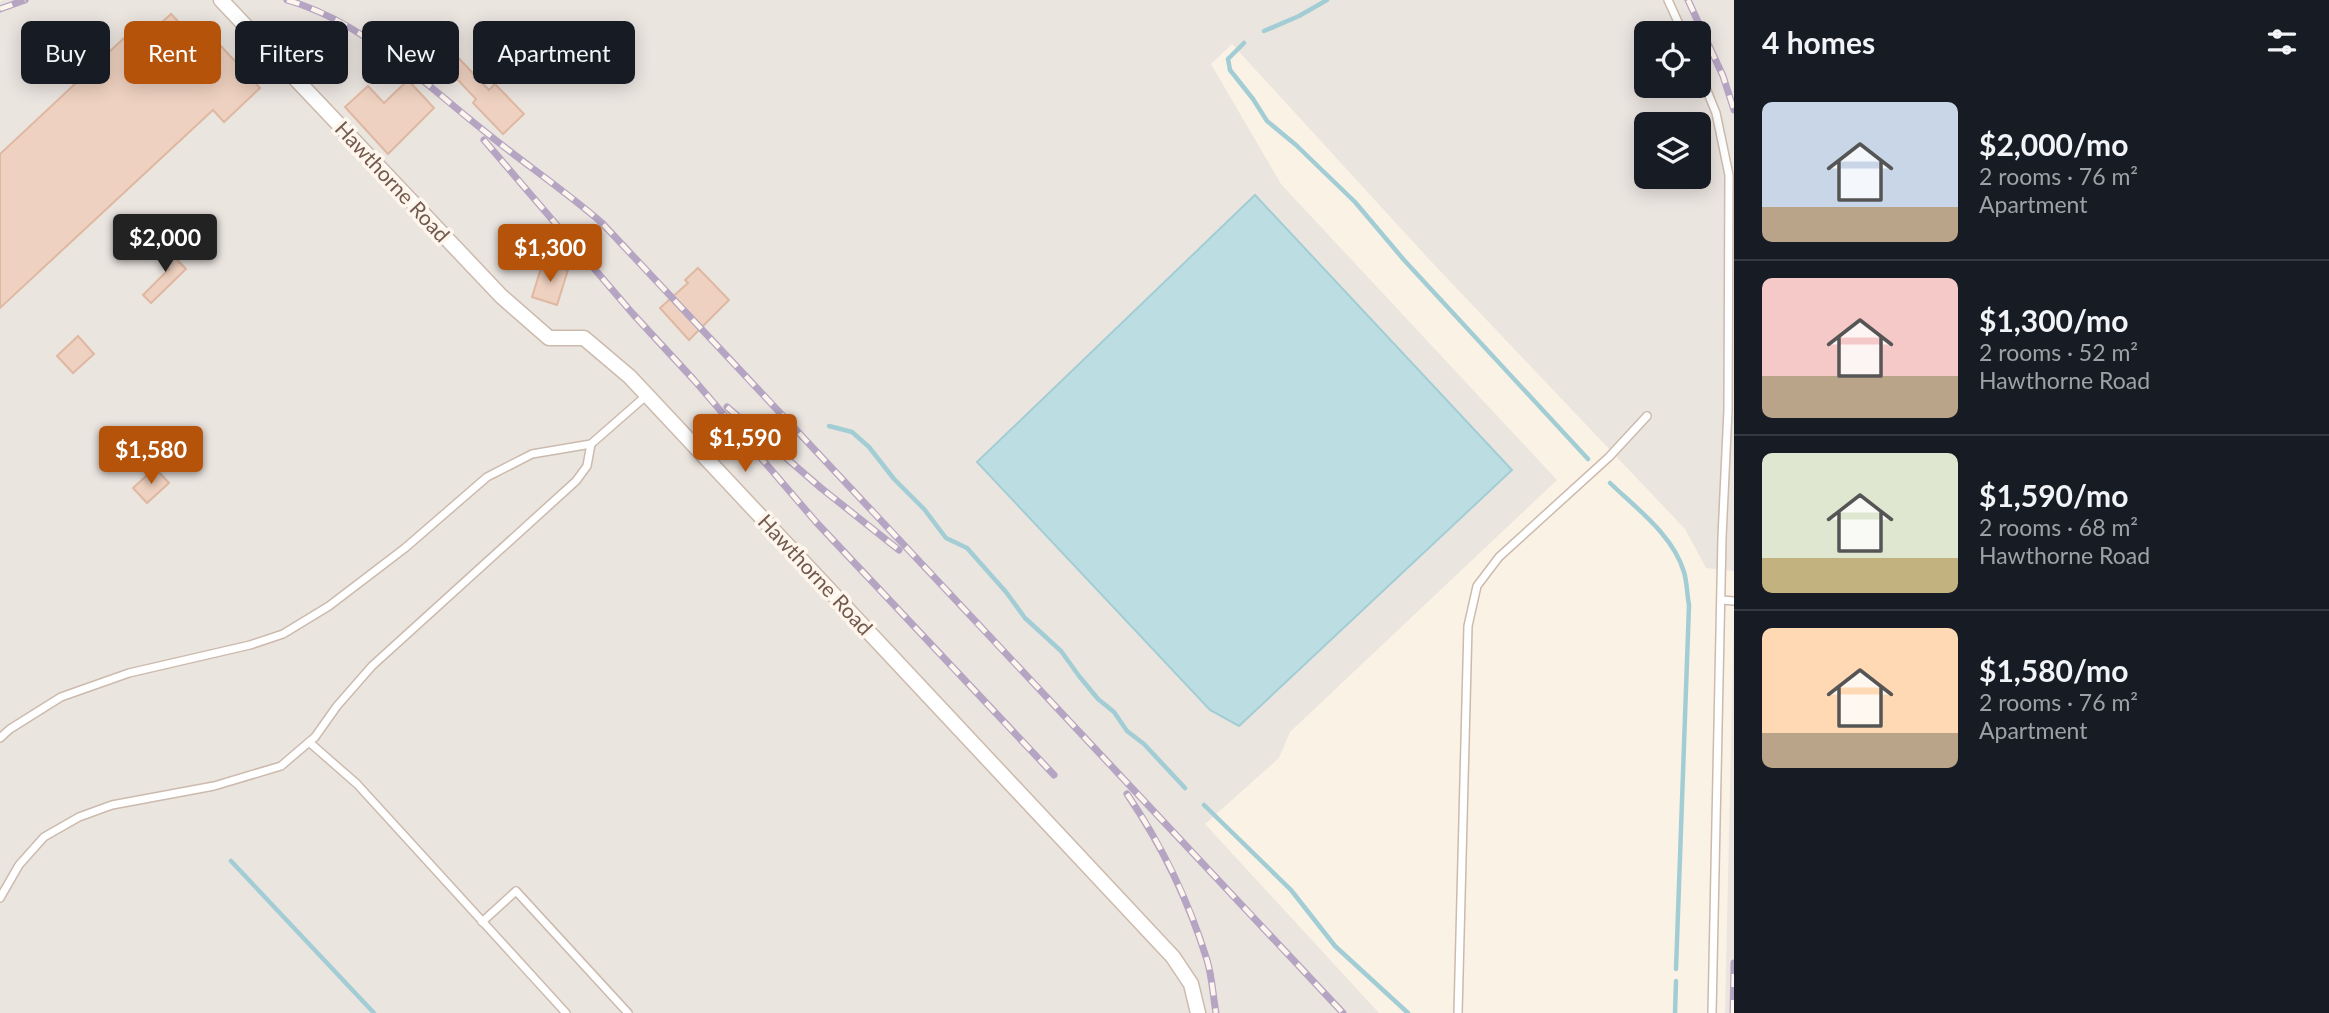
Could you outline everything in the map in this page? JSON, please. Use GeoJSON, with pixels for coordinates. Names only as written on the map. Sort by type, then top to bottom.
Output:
{"type":"FeatureCollection","features":[{"type":"Feature","properties":{"kind":"street","name":"Hawthorne Road"},"geometry":{"type":"LineString","coordinates":[[221,0],[501,296],[549,338],[584,338],[630,377],[1173,957],[1191,984],[1193,1010]]}},
{"type":"Feature","properties":{"kind":"lane"},"geometry":{"type":"LineString","coordinates":[[1668,0],[1678,21]]}},
{"type":"Feature","properties":{"kind":"lane"},"geometry":{"type":"LineString","coordinates":[[1710,98],[1716,113],[1729,175],[1728,410],[1722,537],[1712,1013]]}},
{"type":"Feature","properties":{"kind":"lane"},"geometry":{"type":"LineString","coordinates":[[0,738],[61,697],[129,673],[250,645],[283,634],[329,606],[405,548],[487,477],[532,454],[591,444],[647,395]]}},
{"type":"Feature","properties":{"kind":"lane"},"geometry":{"type":"LineString","coordinates":[[1458,1013],[1468,626],[1477,586],[1499,558],[1609,457],[1647,416]]}},
{"type":"Feature","properties":{"kind":"lane"},"geometry":{"type":"LineString","coordinates":[[0,898],[19,865],[44,837],[79,817],[112,805],[214,786],[281,766],[309,742],[372,666],[576,481],[587,466],[591,444]]}},
{"type":"Feature","properties":{"kind":"lane"},"geometry":{"type":"LineString","coordinates":[[1722,600],[1734,601]]}},
{"type":"Feature","properties":{"kind":"lane"},"geometry":{"type":"LineString","coordinates":[[309,742],[356,784],[566,1013]]}},
{"type":"Feature","properties":{"kind":"lane"},"geometry":{"type":"LineString","coordinates":[[482,922],[516,891],[628,1013]]}},
{"type":"Feature","properties":{"kind":"shaded area"},"geometry":{"type":"Polygon","coordinates":[[[1734,0],[1734,571],[1706,568],[1685,529],[1426,256],[1232,44],[1211,64],[1281,184],[1557,480],[1290,732],[1279,758],[1205,824],[1379,1013],[0,1013],[0,1],[1734,0]]]}},
{"type":"Feature","properties":{"kind":"shaded area"},"geometry":{"type":"Polygon","coordinates":[[[1734,611],[1734,1013],[1725,1013],[1734,611]]]}},
{"type":"Feature","properties":{"kind":"water"},"geometry":{"type":"Polygon","coordinates":[[[1255,195],[1512,470],[1239,726],[1210,710],[977,462],[1255,195]]]}},
{"type":"Feature","properties":{"kind":"building"},"geometry":{"type":"Polygon","coordinates":[[[171,14],[178,21],[163,21],[171,14]]]}},
{"type":"Feature","properties":{"kind":"building"},"geometry":{"type":"Polygon","coordinates":[[[124,38],[124,84],[221,84],[221,46],[235,61],[235,84],[256,84],[260,88],[224,122],[213,110],[0,308],[0,154],[75,84],[110,84],[110,51],[124,38]]]}},
{"type":"Feature","properties":{"kind":"building"},"geometry":{"type":"Polygon","coordinates":[[[459,58],[473,73],[473,84],[483,84],[489,90],[495,84],[524,114],[503,134],[473,103],[476,99],[459,81],[459,58]]]}},
{"type":"Feature","properties":{"kind":"building"},"geometry":{"type":"Polygon","coordinates":[[[404,84],[412,84],[434,108],[388,154],[345,107],[368,86],[384,103],[404,84]]]}},
{"type":"Feature","properties":{"kind":"building"},"geometry":{"type":"Polygon","coordinates":[[[164,246],[186,269],[151,303],[143,295],[169,269],[155,255],[164,246]]]}},
{"type":"Feature","properties":{"kind":"building"},"geometry":{"type":"Polygon","coordinates":[[[543,262],[568,270],[557,305],[532,297],[543,262]]]}},
{"type":"Feature","properties":{"kind":"building"},"geometry":{"type":"Polygon","coordinates":[[[698,268],[729,300],[689,340],[660,308],[688,283],[685,280],[698,268]]]}},
{"type":"Feature","properties":{"kind":"building"},"geometry":{"type":"Polygon","coordinates":[[[78,336],[94,354],[73,373],[57,356],[78,336]]]}},
{"type":"Feature","properties":{"kind":"building"},"geometry":{"type":"Polygon","coordinates":[[[155,468],[169,483],[147,503],[133,488],[155,468]]]}},
{"type":"Feature","properties":{"kind":"waterway"},"geometry":{"type":"LineString","coordinates":[[1264,31],[1327,0]]}},
{"type":"Feature","properties":{"kind":"waterway"},"geometry":{"type":"LineString","coordinates":[[1244,43],[1228,59],[1230,70],[1267,121],[1355,202],[1404,260],[1588,459]]}},
{"type":"Feature","properties":{"kind":"waterway"},"geometry":{"type":"LineString","coordinates":[[829,426],[852,432],[869,447],[946,538],[967,548],[1025,618],[1061,651],[1127,731],[1144,744],[1185,788]]}},
{"type":"Feature","properties":{"kind":"waterway"},"geometry":{"type":"LineString","coordinates":[[1610,483],[1672,546],[1684,572],[1689,605],[1676,969]]}},
{"type":"Feature","properties":{"kind":"waterway"},"geometry":{"type":"LineString","coordinates":[[1204,805],[1291,890],[1335,946],[1408,1013]]}},
{"type":"Feature","properties":{"kind":"waterway"},"geometry":{"type":"LineString","coordinates":[[231,861],[374,1013]]}},
{"type":"Feature","properties":{"kind":"waterway"},"geometry":{"type":"LineString","coordinates":[[1675,1013],[1676,981]]}},
{"type":"Feature","properties":{"kind":"railway"},"geometry":{"type":"LineString","coordinates":[[0,9],[25,0]]}},
{"type":"Feature","properties":{"kind":"railway"},"geometry":{"type":"LineString","coordinates":[[287,0],[315,10],[367,38],[602,223],[1343,1013]]}},
{"type":"Feature","properties":{"kind":"railway"},"geometry":{"type":"LineString","coordinates":[[1688,0],[1723,76],[1734,110]]}},
{"type":"Feature","properties":{"kind":"railway"},"geometry":{"type":"LineString","coordinates":[[484,140],[816,522],[1054,775]]}},
{"type":"Feature","properties":{"kind":"railway"},"geometry":{"type":"LineString","coordinates":[[727,407],[821,488],[899,550]]}},
{"type":"Feature","properties":{"kind":"railway"},"geometry":{"type":"LineString","coordinates":[[1127,794],[1163,854],[1192,916],[1209,966],[1216,1013]]}},
{"type":"Feature","properties":{"kind":"railway"},"geometry":{"type":"LineString","coordinates":[[1733,1013],[1734,963]]}}]}
